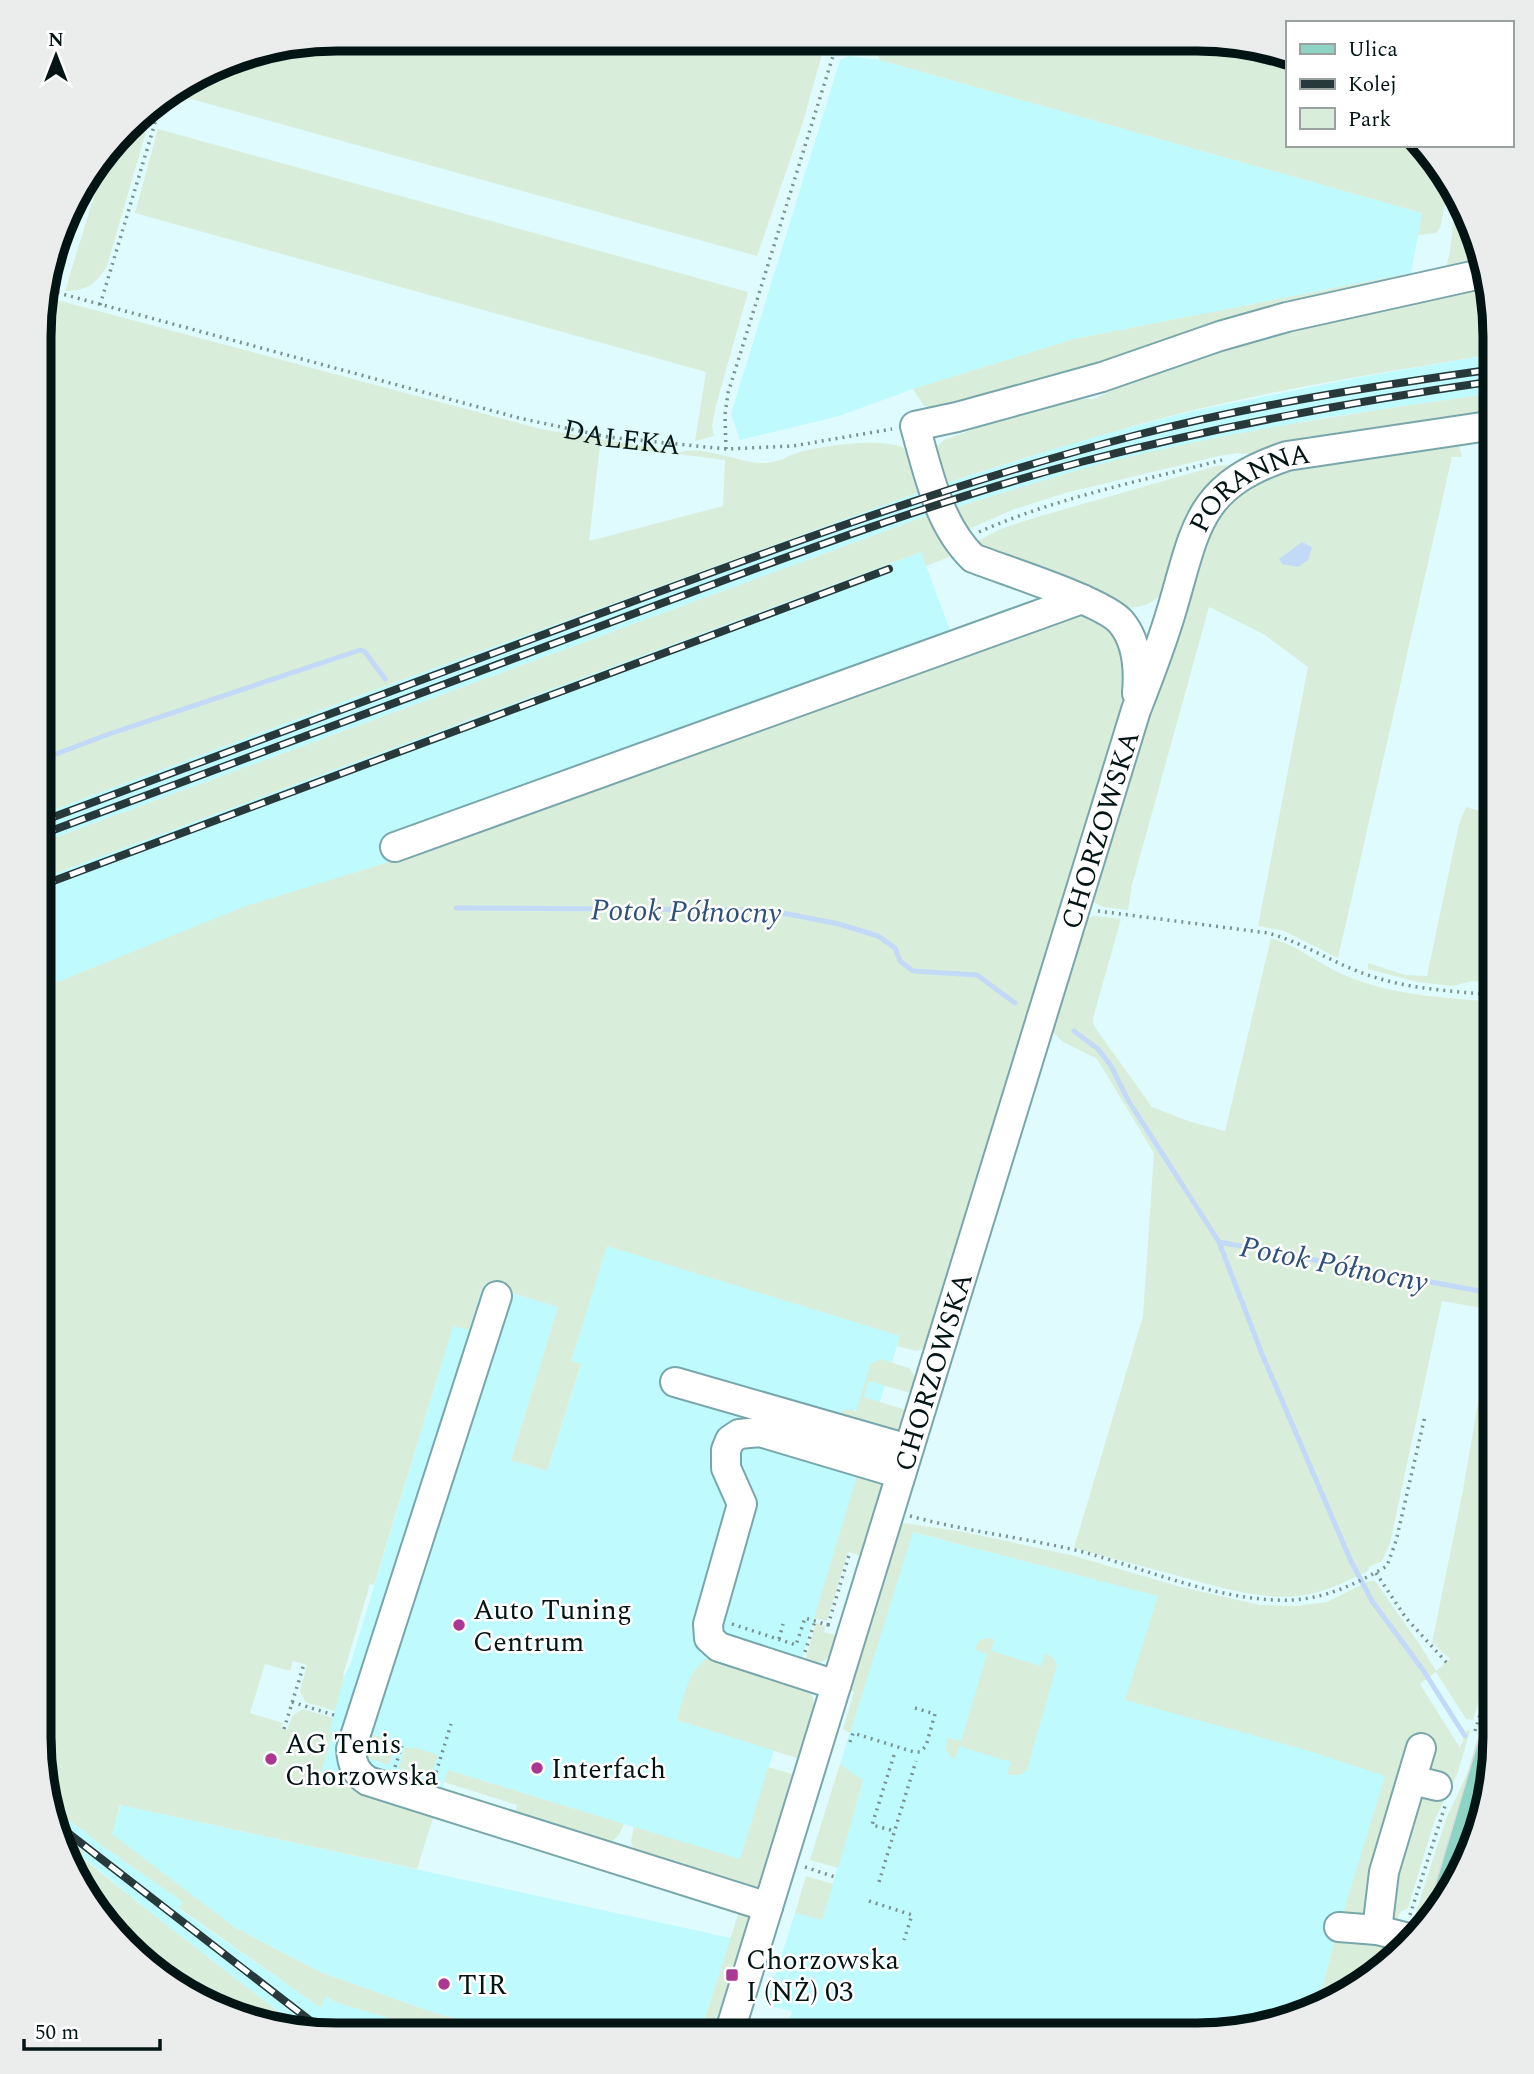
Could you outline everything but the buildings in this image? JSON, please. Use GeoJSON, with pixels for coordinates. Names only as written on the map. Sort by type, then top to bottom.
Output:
{"type":"FeatureCollection","features":[{"type":"Feature","properties":{"kind":"main road"},"geometry":{"type":"LineString","coordinates":[[1463,1840],[1483,1745]]}},
{"type":"Feature","properties":{"kind":"street"},"geometry":{"type":"LineString","coordinates":[[1172,608],[1140,618],[1115,615],[1082,599],[973,558],[957,541],[935,494],[915,426],[1005,405],[1102,377],[1220,335],[1287,317],[1476,275]]}},
{"type":"Feature","properties":{"kind":"street","name":"PORANNA"},"geometry":{"type":"LineString","coordinates":[[1136,710],[1172,608],[1197,524],[1212,501],[1231,483],[1255,466],[1306,452],[1483,427]]}},
{"type":"Feature","properties":{"kind":"street"},"geometry":{"type":"LineString","coordinates":[[396,847],[1082,599]]}},
{"type":"Feature","properties":{"kind":"street"},"geometry":{"type":"LineString","coordinates":[[1115,615],[1123,624],[1134,649],[1139,672],[1136,710]]}},
{"type":"Feature","properties":{"kind":"street","name":"CHORZOWSKA"},"geometry":{"type":"LineString","coordinates":[[732,2023],[1136,710]]}},
{"type":"Feature","properties":{"kind":"street"},"geometry":{"type":"LineString","coordinates":[[497,1296],[351,1749],[355,1769],[359,1776],[368,1782],[768,1907]]}},
{"type":"Feature","properties":{"kind":"street"},"geometry":{"type":"LineString","coordinates":[[675,1382],[905,1462]]}},
{"type":"Feature","properties":{"kind":"street"},"geometry":{"type":"LineString","coordinates":[[836,1685],[719,1647],[709,1638],[710,1617],[741,1512],[740,1496],[726,1468],[725,1457],[730,1440],[739,1434],[760,1432],[905,1462]]}},
{"type":"Feature","properties":{"kind":"street"},"geometry":{"type":"LineString","coordinates":[[1339,1927],[1398,1935],[1384,1872],[1433,1787],[1420,1748]]}},
{"type":"Feature","properties":{"kind":"path"},"geometry":{"type":"LineString","coordinates":[[726,449],[725,415],[728,393],[835,51]]}},
{"type":"Feature","properties":{"kind":"path"},"geometry":{"type":"LineString","coordinates":[[100,304],[158,114]]}},
{"type":"Feature","properties":{"kind":"path","name":"DALEKA"},"geometry":{"type":"LineString","coordinates":[[54,292],[559,428],[608,437],[726,449],[793,446],[915,426]]}},
{"type":"Feature","properties":{"kind":"path"},"geometry":{"type":"LineString","coordinates":[[957,541],[1019,514],[1225,459]]}},
{"type":"Feature","properties":{"kind":"path"},"geometry":{"type":"LineString","coordinates":[[1075,908],[1268,933],[1285,937],[1345,966],[1382,980],[1420,988],[1483,994]]}},
{"type":"Feature","properties":{"kind":"path"},"geometry":{"type":"LineString","coordinates":[[890,1511],[1084,1553],[1249,1597],[1291,1600],[1326,1595],[1387,1566],[1396,1541],[1425,1416]]}},
{"type":"Feature","properties":{"kind":"path"},"geometry":{"type":"LineString","coordinates":[[827,1631],[850,1552]]}},
{"type":"Feature","properties":{"kind":"path"},"geometry":{"type":"LineString","coordinates":[[1376,1573],[1406,1618],[1447,1662]]}},
{"type":"Feature","properties":{"kind":"path"},"geometry":{"type":"LineString","coordinates":[[710,1617],[796,1645],[805,1618],[828,1625]]}},
{"type":"Feature","properties":{"kind":"path"},"geometry":{"type":"LineString","coordinates":[[799,1673],[815,1621]]}},
{"type":"Feature","properties":{"kind":"path"},"geometry":{"type":"LineString","coordinates":[[284,1729],[304,1664]]}},
{"type":"Feature","properties":{"kind":"path"},"geometry":{"type":"LineString","coordinates":[[292,1702],[360,1723]]}},
{"type":"Feature","properties":{"kind":"path"},"geometry":{"type":"LineString","coordinates":[[850,1742],[853,1733],[920,1752],[926,1746],[935,1714],[915,1709]]}},
{"type":"Feature","properties":{"kind":"path"},"geometry":{"type":"LineString","coordinates":[[427,1800],[451,1724]]}},
{"type":"Feature","properties":{"kind":"path"},"geometry":{"type":"LineString","coordinates":[[396,1767],[402,1746]]}},
{"type":"Feature","properties":{"kind":"path"},"geometry":{"type":"LineString","coordinates":[[894,1755],[872,1825],[895,1831]]}},
{"type":"Feature","properties":{"kind":"path"},"geometry":{"type":"LineString","coordinates":[[879,1882],[916,1761]]}},
{"type":"Feature","properties":{"kind":"path"},"geometry":{"type":"LineString","coordinates":[[1398,1935],[1440,1819],[1433,1787]]}},
{"type":"Feature","properties":{"kind":"path"},"geometry":{"type":"LineString","coordinates":[[805,1867],[835,1877]]}},
{"type":"Feature","properties":{"kind":"path"},"geometry":{"type":"LineString","coordinates":[[869,1901],[912,1915],[904,1940]]}},
{"type":"Feature","properties":{"kind":"shaded area"},"geometry":{"type":"Polygon","coordinates":[[[849,56],[880,60],[1422,213],[1411,273],[1074,339],[913,389],[839,416],[740,440],[731,414],[840,60],[849,56]]]}},
{"type":"Feature","properties":{"kind":"shaded area"},"geometry":{"type":"Polygon","coordinates":[[[1483,356],[1483,395],[1322,418],[1109,462],[950,509],[941,485],[1081,440],[1189,412],[1356,378],[1483,356]]]}},
{"type":"Feature","properties":{"kind":"shaded area"},"geometry":{"type":"Polygon","coordinates":[[[925,490],[934,513],[51,839],[51,811],[925,490]]]}},
{"type":"Feature","properties":{"kind":"shaded area"},"geometry":{"type":"Polygon","coordinates":[[[1302,542],[1312,547],[1308,560],[1298,567],[1282,564],[1279,559],[1302,542]]]}},
{"type":"Feature","properties":{"kind":"shaded area"},"geometry":{"type":"Polygon","coordinates":[[[921,552],[958,652],[432,841],[392,861],[246,907],[51,985],[51,875],[921,552]]]}},
{"type":"Feature","properties":{"kind":"shaded area"},"geometry":{"type":"Polygon","coordinates":[[[607,1245],[900,1336],[795,1681],[677,1720],[774,1750],[740,1860],[448,1770],[435,1812],[320,1776],[333,1734],[329,1732],[344,1676],[350,1666],[453,1325],[469,1330],[483,1284],[558,1307],[511,1460],[547,1471],[581,1365],[571,1361],[607,1245]]]}},
{"type":"Feature","properties":{"kind":"shaded area"},"geometry":{"type":"Polygon","coordinates":[[[912,1532],[1159,1596],[1419,1684],[1336,1936],[1320,1995],[1289,2008],[1234,2021],[788,2023],[792,2011],[766,2005],[795,1913],[822,1919],[863,1782],[840,1764],[912,1532]]]}},
{"type":"Feature","properties":{"kind":"shaded area"},"geometry":{"type":"Polygon","coordinates":[[[121,1805],[731,1938],[704,2023],[470,2023],[320,1972],[234,1927],[111,1834],[121,1805]]]}},
{"type":"Feature","properties":{"kind":"shaded area"},"geometry":{"type":"Polygon","coordinates":[[[62,1814],[183,1902],[179,1909],[321,2008],[325,1996],[335,2002],[405,2023],[319,2023],[288,2019],[81,1856],[83,1851],[71,1842],[62,1814]]]}},
{"type":"Feature","properties":{"kind":"green space"},"geometry":{"type":"Polygon","coordinates":[[[319,51],[823,51],[802,125],[757,256],[182,96],[211,80],[245,66],[281,56],[319,51]]]}},
{"type":"Feature","properties":{"kind":"green space"},"geometry":{"type":"Polygon","coordinates":[[[876,51],[1215,51],[1253,56],[1286,65],[1286,147],[1411,147],[1447,197],[1440,228],[1436,233],[1418,235],[1422,213],[880,60],[876,51]]]}},
{"type":"Feature","properties":{"kind":"green space"},"geometry":{"type":"Polygon","coordinates":[[[149,121],[107,266],[90,285],[79,290],[65,291],[100,177],[122,148],[149,121]]]}},
{"type":"Feature","properties":{"kind":"green space"},"geometry":{"type":"Polygon","coordinates":[[[158,129],[748,292],[715,409],[712,426],[714,436],[695,441],[706,372],[135,213],[158,129]]]}},
{"type":"Feature","properties":{"kind":"green space"},"geometry":{"type":"Polygon","coordinates":[[[1454,212],[1475,269],[1444,275],[1450,252],[1454,212]]]}},
{"type":"Feature","properties":{"kind":"green space"},"geometry":{"type":"Polygon","coordinates":[[[1411,273],[1412,284],[943,410],[924,406],[913,389],[1074,339],[1411,273]]]}},
{"type":"Feature","properties":{"kind":"green space"},"geometry":{"type":"Polygon","coordinates":[[[1479,288],[1483,319],[1483,356],[1301,387],[1186,412],[1063,446],[941,485],[935,448],[944,440],[1071,399],[1094,399],[1132,381],[1286,327],[1479,288]]]}},
{"type":"Feature","properties":{"kind":"green space"},"geometry":{"type":"Polygon","coordinates":[[[53,299],[541,429],[666,450],[667,453],[600,446],[589,541],[723,506],[725,460],[677,454],[686,451],[708,452],[766,463],[807,450],[835,445],[881,443],[904,448],[917,467],[925,490],[51,811],[53,299]]]}},
{"type":"Feature","properties":{"kind":"green space"},"geometry":{"type":"Polygon","coordinates":[[[1483,395],[1483,417],[1261,455],[1237,453],[1219,456],[1065,493],[1012,510],[969,529],[962,529],[950,509],[1108,462],[1204,440],[1349,414],[1483,395]]]}},
{"type":"Feature","properties":{"kind":"green space"},"geometry":{"type":"Polygon","coordinates":[[[1455,443],[1459,446],[1462,457],[1452,457],[1338,958],[1284,931],[1258,926],[1308,667],[1265,635],[1209,607],[1132,885],[1128,910],[1104,907],[1091,901],[1155,683],[1219,508],[1265,471],[1455,443]]]}},
{"type":"Feature","properties":{"kind":"green space"},"geometry":{"type":"Polygon","coordinates":[[[1239,464],[1162,594],[1143,606],[1120,607],[983,547],[978,541],[1000,529],[1037,517],[1216,466],[1239,464]]]}},
{"type":"Feature","properties":{"kind":"green space"},"geometry":{"type":"Polygon","coordinates":[[[934,513],[949,557],[926,566],[921,552],[51,875],[51,839],[934,513]]]}},
{"type":"Feature","properties":{"kind":"green space"},"geometry":{"type":"Polygon","coordinates":[[[1071,610],[1102,622],[1123,646],[1128,694],[928,1347],[916,1351],[897,1346],[900,1336],[607,1246],[571,1361],[581,1364],[547,1471],[511,1460],[558,1307],[483,1284],[469,1330],[453,1326],[374,1585],[370,1584],[335,1711],[305,1702],[300,1691],[307,1665],[293,1661],[290,1671],[265,1664],[250,1713],[283,1723],[281,1728],[287,1730],[293,1715],[303,1709],[333,1718],[329,1732],[333,1734],[320,1776],[435,1812],[417,1869],[120,1805],[112,1834],[234,1927],[320,1972],[470,2023],[405,2023],[335,2002],[326,1996],[321,2008],[179,1908],[183,1902],[62,1814],[51,1755],[51,985],[246,906],[392,861],[432,841],[1071,610]]]}},
{"type":"Feature","properties":{"kind":"green space"},"geometry":{"type":"Polygon","coordinates":[[[1466,807],[1483,812],[1483,982],[1472,981],[1453,986],[1417,982],[1368,969],[1368,963],[1405,975],[1427,976],[1459,824],[1466,807]]]}},
{"type":"Feature","properties":{"kind":"green space"},"geometry":{"type":"Polygon","coordinates":[[[1095,916],[1121,919],[1093,1018],[1094,1026],[1152,1107],[1225,1131],[1271,938],[1290,945],[1342,974],[1379,987],[1483,1001],[1483,1308],[1442,1301],[1390,1543],[1382,1561],[1369,1567],[1368,1571],[1334,1587],[1298,1596],[1254,1594],[1074,1548],[1143,1316],[1154,1153],[1097,1059],[1063,1042],[1048,1027],[1083,919],[1095,916]]]}},
{"type":"Feature","properties":{"kind":"green space"},"geometry":{"type":"Polygon","coordinates":[[[881,1359],[909,1368],[917,1379],[914,1394],[868,1381],[864,1397],[906,1410],[901,1430],[892,1434],[843,1417],[842,1412],[846,1409],[856,1411],[871,1363],[881,1359]]]}},
{"type":"Feature","properties":{"kind":"green space"},"geometry":{"type":"Polygon","coordinates":[[[1483,1374],[1483,1687],[1473,1720],[1466,1719],[1436,1672],[1420,1684],[1460,1748],[1467,1730],[1470,1731],[1458,1772],[1435,1819],[1408,1908],[1400,1912],[1396,1925],[1384,1911],[1427,1771],[1365,1917],[1341,1920],[1385,1776],[1306,1750],[1125,1700],[1158,1596],[913,1532],[850,1733],[843,1729],[854,1692],[845,1689],[898,1526],[904,1523],[964,1532],[1071,1555],[1181,1587],[1260,1605],[1297,1606],[1327,1602],[1369,1581],[1375,1581],[1436,1671],[1450,1659],[1432,1643],[1483,1374]]]}},
{"type":"Feature","properties":{"kind":"green space"},"geometry":{"type":"Polygon","coordinates":[[[859,1469],[882,1481],[885,1493],[865,1557],[848,1552],[827,1621],[814,1618],[859,1469]]]}},
{"type":"Feature","properties":{"kind":"green space"},"geometry":{"type":"Polygon","coordinates":[[[816,1623],[825,1626],[824,1632],[842,1637],[828,1658],[812,1665],[804,1665],[816,1623]]]}},
{"type":"Feature","properties":{"kind":"green space"},"geometry":{"type":"Polygon","coordinates":[[[985,1638],[994,1639],[991,1651],[1041,1666],[1045,1653],[1053,1658],[1057,1665],[1027,1769],[1021,1775],[1007,1775],[1011,1762],[959,1746],[955,1759],[950,1757],[946,1750],[947,1738],[961,1741],[987,1654],[974,1649],[979,1641],[985,1638]]]}},
{"type":"Feature","properties":{"kind":"green space"},"geometry":{"type":"Polygon","coordinates":[[[714,1656],[808,1689],[813,1697],[815,1714],[803,1760],[677,1720],[688,1682],[698,1666],[714,1656]]]}},
{"type":"Feature","properties":{"kind":"green space"},"geometry":{"type":"Polygon","coordinates":[[[369,1720],[376,1722],[373,1735],[397,1742],[389,1765],[367,1758],[364,1764],[360,1748],[369,1720]]]}},
{"type":"Feature","properties":{"kind":"green space"},"geometry":{"type":"Polygon","coordinates":[[[1483,1721],[1483,1729],[1431,1902],[1411,1927],[1446,1819],[1467,1774],[1483,1721]]]}},
{"type":"Feature","properties":{"kind":"green space"},"geometry":{"type":"Polygon","coordinates":[[[405,1747],[414,1747],[438,1755],[430,1777],[399,1768],[405,1747]]]}},
{"type":"Feature","properties":{"kind":"green space"},"geometry":{"type":"Polygon","coordinates":[[[840,1764],[863,1781],[838,1868],[810,1860],[840,1764]]]}},
{"type":"Feature","properties":{"kind":"green space"},"geometry":{"type":"Polygon","coordinates":[[[768,1767],[799,1776],[760,1887],[755,1889],[634,1851],[631,1841],[634,1827],[740,1859],[768,1767]]]}},
{"type":"Feature","properties":{"kind":"green space"},"geometry":{"type":"Polygon","coordinates":[[[448,1770],[624,1824],[619,1835],[609,1844],[513,1818],[517,1805],[444,1782],[448,1770]]]}},
{"type":"Feature","properties":{"kind":"green space"},"geometry":{"type":"Polygon","coordinates":[[[71,1842],[84,1852],[81,1857],[288,2019],[245,2008],[211,1994],[178,1975],[148,1952],[122,1926],[99,1896],[71,1842]]]}},
{"type":"Feature","properties":{"kind":"green space"},"geometry":{"type":"Polygon","coordinates":[[[806,1876],[833,1884],[822,1920],[795,1913],[806,1876]]]}},
{"type":"Feature","properties":{"kind":"green space"},"geometry":{"type":"Polygon","coordinates":[[[740,1908],[750,1920],[740,1968],[734,1967],[723,2022],[705,2019],[740,1908]]]}},
{"type":"Feature","properties":{"kind":"green space"},"geometry":{"type":"Polygon","coordinates":[[[1336,1936],[1391,1941],[1388,1950],[1371,1964],[1320,1995],[1336,1936]]]}},
{"type":"Feature","properties":{"kind":"waterway","name":"Potok Północny"},"geometry":{"type":"LineString","coordinates":[[51,756],[360,650],[365,652],[385,679]]}},
{"type":"Feature","properties":{"kind":"waterway","name":"Potok Północny"},"geometry":{"type":"LineString","coordinates":[[456,908],[767,910],[839,924],[878,936],[895,948],[900,961],[913,971],[977,975],[1015,1003]]}},
{"type":"Feature","properties":{"kind":"waterway","name":"Potok Północny"},"geometry":{"type":"LineString","coordinates":[[1074,1031],[1098,1049],[1111,1066],[1128,1100],[1219,1242],[1483,1292]]}},
{"type":"Feature","properties":{"kind":"waterway"},"geometry":{"type":"LineString","coordinates":[[1219,1242],[1262,1354],[1350,1559],[1372,1601],[1423,1670],[1465,1736]]}},
{"type":"Feature","properties":{"kind":"railway"},"geometry":{"type":"LineString","coordinates":[[51,818],[717,570],[993,476],[1133,436],[1223,415],[1359,389],[1483,371]]}},
{"type":"Feature","properties":{"kind":"railway"},"geometry":{"type":"LineString","coordinates":[[51,831],[784,558],[961,497],[1081,462],[1184,437],[1339,406],[1483,383]]}},
{"type":"Feature","properties":{"kind":"railway"},"geometry":{"type":"LineString","coordinates":[[51,882],[889,569]]}},
{"type":"Feature","properties":{"kind":"railway"},"geometry":{"type":"LineString","coordinates":[[67,1833],[312,2022]]}},
{"type":"Feature","properties":{"kind":"place","name":"Auto Tuning Centrum"},"geometry":{"type":"Point","coordinates":[459,1625]}},
{"type":"Feature","properties":{"kind":"place","name":"AG Tenis Chorzowska"},"geometry":{"type":"Point","coordinates":[271,1759]}},
{"type":"Feature","properties":{"kind":"place","name":"Interfach"},"geometry":{"type":"Point","coordinates":[537,1768]}},
{"type":"Feature","properties":{"kind":"place","name":"Chorzowska I (NŻ) 03"},"geometry":{"type":"Point","coordinates":[732,1975]}},
{"type":"Feature","properties":{"kind":"place","name":"TIR"},"geometry":{"type":"Point","coordinates":[444,1984]}}]}
